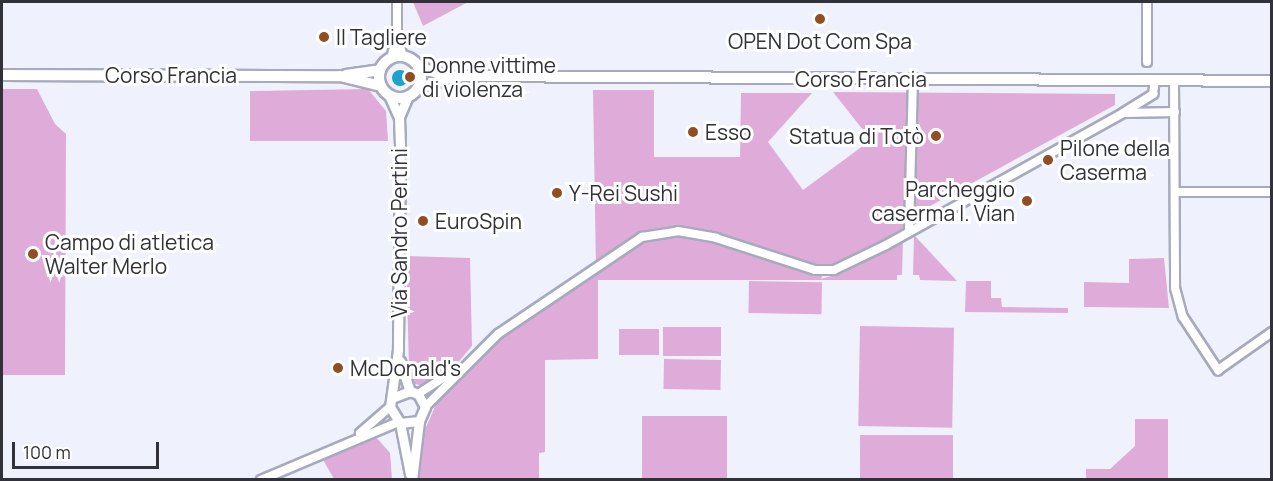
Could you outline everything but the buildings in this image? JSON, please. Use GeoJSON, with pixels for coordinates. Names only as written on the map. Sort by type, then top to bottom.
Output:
{"type":"FeatureCollection","features":[{"type":"Feature","properties":{"kind":"main road"},"geometry":{"type":"LineString","coordinates":[[397,57],[418,67],[421,79],[413,93],[389,95],[381,86],[380,70],[397,57]]}},
{"type":"Feature","properties":{"kind":"main road","name":"Corso Francia"},"geometry":{"type":"LineString","coordinates":[[418,67],[451,77],[1272,81]]}},
{"type":"Feature","properties":{"kind":"main road","name":"Corso Francia"},"geometry":{"type":"LineString","coordinates":[[2,75],[340,76],[380,70]]}},
{"type":"Feature","properties":{"kind":"main road","name":"Corso Francia"},"geometry":{"type":"LineString","coordinates":[[340,76],[381,86]]}},
{"type":"Feature","properties":{"kind":"main road","name":"Corso Francia"},"geometry":{"type":"LineString","coordinates":[[413,93],[451,77]]}},
{"type":"Feature","properties":{"kind":"street"},"geometry":{"type":"LineString","coordinates":[[397,2],[397,57]]}},
{"type":"Feature","properties":{"kind":"street"},"geometry":{"type":"LineString","coordinates":[[1147,2],[1147,62]]}},
{"type":"Feature","properties":{"kind":"street"},"geometry":{"type":"LineString","coordinates":[[909,231],[913,79]]}},
{"type":"Feature","properties":{"kind":"street"},"geometry":{"type":"LineString","coordinates":[[411,480],[419,421],[425,407],[461,367],[498,334],[642,237],[678,231],[716,238],[815,270],[834,270],[1123,112],[1153,94],[1155,80]]}},
{"type":"Feature","properties":{"kind":"street"},"geometry":{"type":"LineString","coordinates":[[1174,80],[1178,305],[1190,330],[1218,370],[1272,332]]}},
{"type":"Feature","properties":{"kind":"street","name":"Via Sandro Pertini"},"geometry":{"type":"LineString","coordinates":[[399,117],[413,93]]}},
{"type":"Feature","properties":{"kind":"street","name":"Via Sandro Pertini"},"geometry":{"type":"LineString","coordinates":[[389,95],[399,117],[398,350],[392,402]]}},
{"type":"Feature","properties":{"kind":"street"},"geometry":{"type":"LineString","coordinates":[[1123,112],[1175,112]]}},
{"type":"Feature","properties":{"kind":"street"},"geometry":{"type":"LineString","coordinates":[[1176,192],[1272,192]]}},
{"type":"Feature","properties":{"kind":"street","name":"Via Sandro Pertini"},"geometry":{"type":"LineString","coordinates":[[398,350],[414,393],[425,407]]}},
{"type":"Feature","properties":{"kind":"street"},"geometry":{"type":"LineString","coordinates":[[353,438],[392,402],[414,393],[461,367]]}},
{"type":"Feature","properties":{"kind":"street"},"geometry":{"type":"LineString","coordinates":[[392,402],[399,423],[411,480]]}},
{"type":"Feature","properties":{"kind":"street"},"geometry":{"type":"LineString","coordinates":[[261,480],[353,438],[399,423],[419,421]]}},
{"type":"Feature","properties":{"kind":"shaded area"},"geometry":{"type":"Polygon","coordinates":[[[413,2],[468,2],[423,26],[413,2]]]}},
{"type":"Feature","properties":{"kind":"shaded area","name":"Campo di atletica Walter Merlo"},"geometry":{"type":"Polygon","coordinates":[[[2,89],[37,89],[55,124],[66,134],[65,375],[2,375],[2,89]]]}},
{"type":"Feature","properties":{"kind":"shaded area"},"geometry":{"type":"Polygon","coordinates":[[[368,89],[386,111],[388,141],[250,141],[250,91],[368,89]]]}},
{"type":"Feature","properties":{"kind":"shaded area"},"geometry":{"type":"Polygon","coordinates":[[[593,90],[654,90],[654,157],[740,157],[741,93],[812,93],[768,142],[803,190],[871,140],[833,92],[1115,94],[1115,105],[921,211],[920,218],[869,248],[828,266],[821,279],[844,272],[903,240],[902,275],[897,275],[897,280],[598,280],[598,359],[545,360],[545,452],[539,453],[539,479],[420,480],[420,441],[437,402],[519,322],[596,270],[593,90]]]}},
{"type":"Feature","properties":{"kind":"shaded area"},"geometry":{"type":"Polygon","coordinates":[[[914,235],[957,281],[920,280],[919,275],[913,275],[914,235]]]}},
{"type":"Feature","properties":{"kind":"shaded area"},"geometry":{"type":"Polygon","coordinates":[[[406,256],[470,258],[472,346],[454,367],[427,387],[415,384],[409,368],[406,256]]]}},
{"type":"Feature","properties":{"kind":"shaded area"},"geometry":{"type":"Polygon","coordinates":[[[1164,258],[1169,308],[1084,307],[1084,282],[1129,283],[1129,259],[1164,258]]]}},
{"type":"Feature","properties":{"kind":"shaded area"},"geometry":{"type":"Polygon","coordinates":[[[749,281],[822,282],[821,314],[748,313],[749,281]]]}},
{"type":"Feature","properties":{"kind":"shaded area"},"geometry":{"type":"Polygon","coordinates":[[[966,281],[991,281],[991,298],[1001,298],[1002,307],[1068,308],[1068,313],[965,312],[966,281]]]}},
{"type":"Feature","properties":{"kind":"shaded area"},"geometry":{"type":"Polygon","coordinates":[[[860,326],[954,328],[952,428],[858,426],[860,326]]]}},
{"type":"Feature","properties":{"kind":"shaded area"},"geometry":{"type":"Polygon","coordinates":[[[663,327],[721,327],[721,356],[663,356],[663,327]]]}},
{"type":"Feature","properties":{"kind":"shaded area"},"geometry":{"type":"Polygon","coordinates":[[[619,329],[659,329],[659,355],[619,355],[619,329]]]}},
{"type":"Feature","properties":{"kind":"shaded area"},"geometry":{"type":"Polygon","coordinates":[[[664,359],[721,360],[720,390],[663,389],[664,359]]]}},
{"type":"Feature","properties":{"kind":"shaded area"},"geometry":{"type":"Polygon","coordinates":[[[642,416],[727,416],[727,479],[642,479],[642,416]]]}},
{"type":"Feature","properties":{"kind":"shaded area"},"geometry":{"type":"Polygon","coordinates":[[[1135,419],[1168,419],[1168,479],[1086,479],[1086,469],[1110,469],[1135,446],[1135,419]]]}},
{"type":"Feature","properties":{"kind":"shaded area"},"geometry":{"type":"Polygon","coordinates":[[[860,435],[953,435],[953,479],[860,479],[860,435]]]}},
{"type":"Feature","properties":{"kind":"shaded area"},"geometry":{"type":"Polygon","coordinates":[[[376,437],[390,453],[392,479],[334,479],[322,458],[376,437]]]}},
{"type":"Feature","properties":{"kind":"water"},"geometry":{"type":"Polygon","coordinates":[[[400,70],[408,78],[400,86],[392,78],[400,70]]]}},
{"type":"Feature","properties":{"kind":"place","name":"OPEN Dot Com Spa"},"geometry":{"type":"Point","coordinates":[820,19]}},
{"type":"Feature","properties":{"kind":"place","name":"Il Tagliere"},"geometry":{"type":"Point","coordinates":[324,37]}},
{"type":"Feature","properties":{"kind":"place","name":"Donne vittime di violenza"},"geometry":{"type":"Point","coordinates":[410,77]}},
{"type":"Feature","properties":{"kind":"place","name":"Esso"},"geometry":{"type":"Point","coordinates":[693,132]}},
{"type":"Feature","properties":{"kind":"place","name":"Statua di Totò"},"geometry":{"type":"Point","coordinates":[936,136]}},
{"type":"Feature","properties":{"kind":"place","name":"Pilone della Caserma"},"geometry":{"type":"Point","coordinates":[1048,160]}},
{"type":"Feature","properties":{"kind":"place","name":"Y-Rei Sushi"},"geometry":{"type":"Point","coordinates":[557,193]}},
{"type":"Feature","properties":{"kind":"place","name":"Parcheggio caserma I. Vian"},"geometry":{"type":"Point","coordinates":[1027,201]}},
{"type":"Feature","properties":{"kind":"place","name":"EuroSpin"},"geometry":{"type":"Point","coordinates":[423,221]}},
{"type":"Feature","properties":{"kind":"place","name":"Campo di atletica Walter Merlo"},"geometry":{"type":"Point","coordinates":[33,254]}},
{"type":"Feature","properties":{"kind":"place","name":"McDonald's"},"geometry":{"type":"Point","coordinates":[338,368]}}]}
